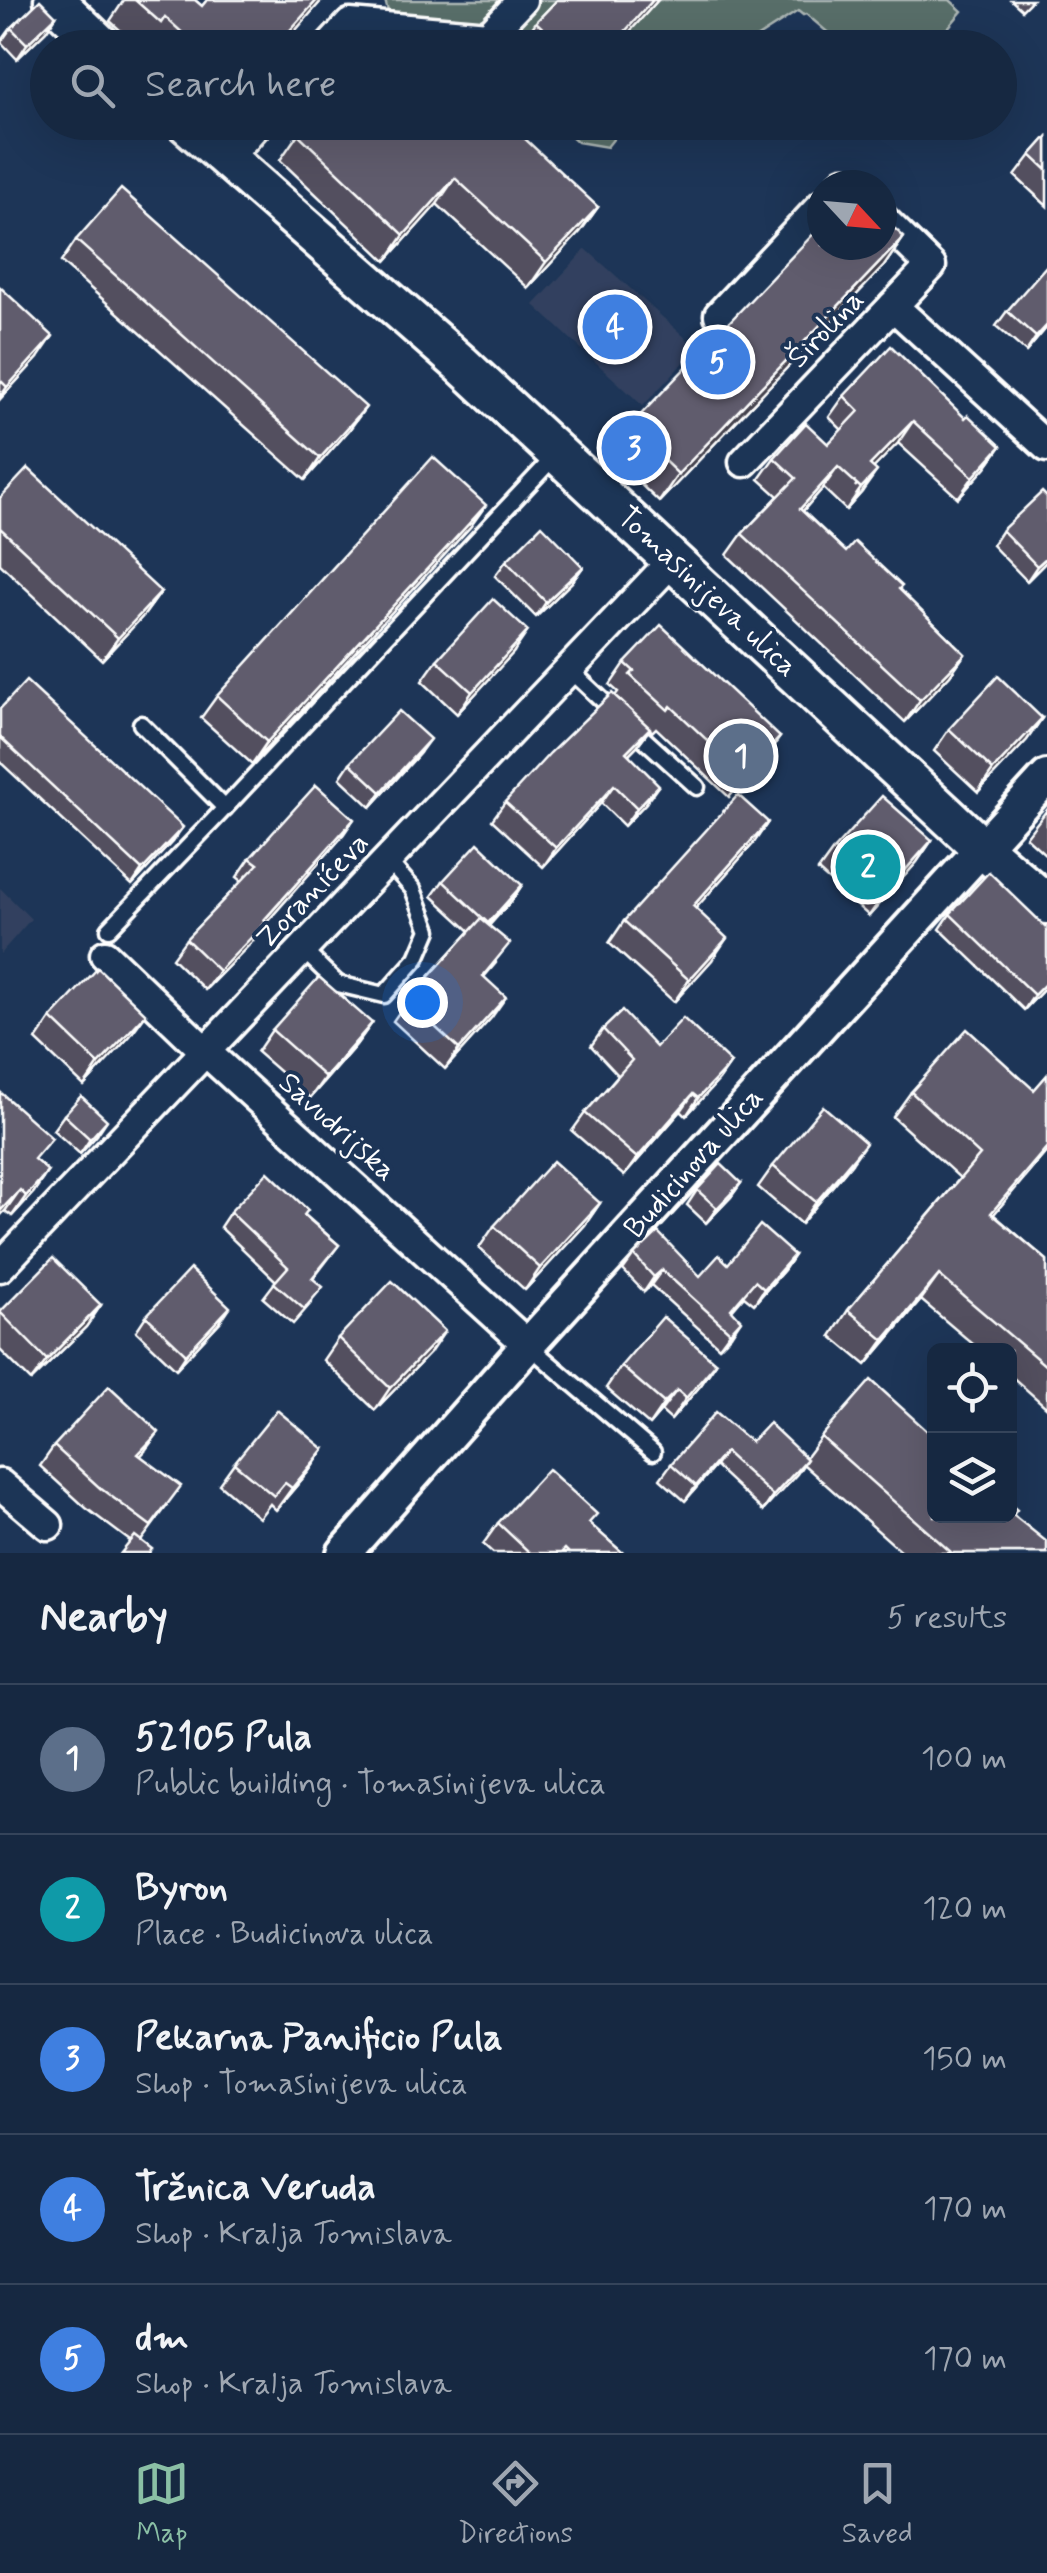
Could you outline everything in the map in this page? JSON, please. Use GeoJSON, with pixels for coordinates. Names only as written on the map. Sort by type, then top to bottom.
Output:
{"type":"FeatureCollection","features":[{"type":"Feature","properties":{"kind":"main road"},"geometry":{"type":"LineString","coordinates":[[54,0],[85,30]]}},
{"type":"Feature","properties":{"kind":"main road","name":"Tomasinijeva ulica"},"geometry":{"type":"LineString","coordinates":[[204,140],[460,363],[1047,904]]}},
{"type":"Feature","properties":{"kind":"street"},"geometry":{"type":"LineString","coordinates":[[494,30],[522,0]]}},
{"type":"Feature","properties":{"kind":"street"},"geometry":{"type":"LineString","coordinates":[[344,30],[350,24],[419,30]]}},
{"type":"Feature","properties":{"kind":"street"},"geometry":{"type":"LineString","coordinates":[[226,160],[244,140]]}},
{"type":"Feature","properties":{"kind":"street"},"geometry":{"type":"LineString","coordinates":[[719,316],[807,222]]}},
{"type":"Feature","properties":{"kind":"street"},"geometry":{"type":"LineString","coordinates":[[893,306],[932,266],[897,232]]}},
{"type":"Feature","properties":{"kind":"street","name":"Širolina"},"geometry":{"type":"LineString","coordinates":[[744,462],[893,306],[1047,446]]}},
{"type":"Feature","properties":{"kind":"street","name":"Zoranićeva"},"geometry":{"type":"LineString","coordinates":[[0,1266],[673,560]]}},
{"type":"Feature","properties":{"kind":"street","name":"Budicinova ulica"},"geometry":{"type":"LineString","coordinates":[[344,1553],[528,1344],[1047,777]]}},
{"type":"Feature","properties":{"kind":"street","name":"Savudrijska"},"geometry":{"type":"LineString","coordinates":[[106,942],[205,1050],[528,1344]]}},
{"type":"Feature","properties":{"kind":"street"},"geometry":{"type":"LineString","coordinates":[[0,1484],[48,1525]]}},
{"type":"Feature","properties":{"kind":"lane"},"geometry":{"type":"LineString","coordinates":[[106,942],[225,808],[558,454]]}},
{"type":"Feature","properties":{"kind":"lane"},"geometry":{"type":"LineString","coordinates":[[569,669],[697,788]]}},
{"type":"Feature","properties":{"kind":"lane"},"geometry":{"type":"LineString","coordinates":[[141,724],[225,808]]}},
{"type":"Feature","properties":{"kind":"lane"},"geometry":{"type":"LineString","coordinates":[[302,950],[338,984],[384,996],[417,958],[429,930],[413,889],[388,861]]}},
{"type":"Feature","properties":{"kind":"lane"},"geometry":{"type":"LineString","coordinates":[[528,1344],[653,1452]]}},
{"type":"Feature","properties":{"kind":"shaded area"},"geometry":{"type":"Polygon","coordinates":[[[586,249],[697,348],[643,406],[534,305],[586,249]]]}},
{"type":"Feature","properties":{"kind":"shaded area"},"geometry":{"type":"Polygon","coordinates":[[[0,888],[31,919],[0,954],[0,888]]]}},
{"type":"Feature","properties":{"kind":"green space"},"geometry":{"type":"Polygon","coordinates":[[[385,0],[950,0],[962,11],[946,30],[825,30],[798,11],[768,30],[383,30],[391,23],[385,0]]]}},
{"type":"Feature","properties":{"kind":"green space"},"geometry":{"type":"Polygon","coordinates":[[[576,140],[613,140],[607,147],[576,140]]]}},
{"type":"Feature","properties":{"kind":"building"},"geometry":{"type":"Polygon","coordinates":[[[40,0],[56,16],[42,30],[30,30],[27,44],[11,28],[40,0]]]}},
{"type":"Feature","properties":{"kind":"building"},"geometry":{"type":"Polygon","coordinates":[[[135,0],[195,0],[202,6],[207,0],[317,0],[290,30],[179,30],[165,17],[161,23],[135,0]]]}},
{"type":"Feature","properties":{"kind":"building"},"geometry":{"type":"Polygon","coordinates":[[[557,0],[653,0],[626,30],[545,30],[536,22],[557,0]]]}},
{"type":"Feature","properties":{"kind":"building"},"geometry":{"type":"Polygon","coordinates":[[[1047,137],[1047,170],[1031,155],[1047,137]]]}},
{"type":"Feature","properties":{"kind":"building"},"geometry":{"type":"Polygon","coordinates":[[[304,140],[526,140],[598,207],[546,262],[455,178],[404,235],[304,140]]]}},
{"type":"Feature","properties":{"kind":"building"},"geometry":{"type":"Polygon","coordinates":[[[121,189],[366,407],[320,458],[76,240],[121,189]]]}},
{"type":"Feature","properties":{"kind":"building"},"geometry":{"type":"Polygon","coordinates":[[[807,241],[807,260],[882,260],[678,474],[629,427],[807,241]]]}},
{"type":"Feature","properties":{"kind":"building"},"geometry":{"type":"Polygon","coordinates":[[[1047,265],[1047,325],[1036,337],[1007,311],[1047,265]]]}},
{"type":"Feature","properties":{"kind":"building"},"geometry":{"type":"Polygon","coordinates":[[[0,287],[53,336],[7,387],[0,380],[0,287]]]}},
{"type":"Feature","properties":{"kind":"building"},"geometry":{"type":"Polygon","coordinates":[[[891,346],[965,418],[968,415],[1001,446],[973,477],[913,421],[870,465],[877,471],[861,488],[838,467],[800,509],[846,552],[855,542],[965,654],[920,700],[742,534],[796,478],[774,458],[806,423],[828,444],[859,411],[844,396],[891,346]]]}},
{"type":"Feature","properties":{"kind":"building"},"geometry":{"type":"Polygon","coordinates":[[[433,457],[486,505],[267,742],[217,696],[433,457]]]}},
{"type":"Feature","properties":{"kind":"building"},"geometry":{"type":"Polygon","coordinates":[[[28,468],[161,592],[118,638],[0,528],[0,498],[28,468]]]}},
{"type":"Feature","properties":{"kind":"building"},"geometry":{"type":"Polygon","coordinates":[[[1042,492],[1047,497],[1047,557],[1037,566],[1002,530],[1042,492]]]}},
{"type":"Feature","properties":{"kind":"building"},"geometry":{"type":"Polygon","coordinates":[[[542,525],[583,567],[546,602],[506,561],[542,525]]]}},
{"type":"Feature","properties":{"kind":"building"},"geometry":{"type":"Polygon","coordinates":[[[493,599],[528,631],[472,692],[437,660],[493,599]]]}},
{"type":"Feature","properties":{"kind":"building"},"geometry":{"type":"Polygon","coordinates":[[[661,625],[780,737],[744,775],[671,706],[668,710],[630,675],[634,671],[625,663],[661,625]]]}},
{"type":"Feature","properties":{"kind":"building"},"geometry":{"type":"Polygon","coordinates":[[[998,676],[1042,718],[993,770],[949,729],[998,676]]]}},
{"type":"Feature","properties":{"kind":"building"},"geometry":{"type":"Polygon","coordinates":[[[26,681],[183,827],[142,870],[0,737],[0,709],[26,681]]]}},
{"type":"Feature","properties":{"kind":"building"},"geometry":{"type":"Polygon","coordinates":[[[612,693],[650,728],[626,752],[659,785],[637,808],[614,785],[556,848],[505,802],[612,693]]]}},
{"type":"Feature","properties":{"kind":"building"},"geometry":{"type":"Polygon","coordinates":[[[399,711],[430,739],[381,792],[350,763],[399,711]]]}},
{"type":"Feature","properties":{"kind":"building"},"geometry":{"type":"Polygon","coordinates":[[[316,785],[354,819],[219,971],[186,939],[258,864],[250,858],[316,785]]]}},
{"type":"Feature","properties":{"kind":"building"},"geometry":{"type":"Polygon","coordinates":[[[738,795],[768,822],[693,906],[727,938],[689,980],[624,921],[738,795]]]}},
{"type":"Feature","properties":{"kind":"building"},"geometry":{"type":"Polygon","coordinates":[[[882,796],[932,840],[884,894],[834,849],[882,796]]]}},
{"type":"Feature","properties":{"kind":"building"},"geometry":{"type":"Polygon","coordinates":[[[478,843],[522,885],[488,923],[443,881],[478,843]]]}},
{"type":"Feature","properties":{"kind":"building"},"geometry":{"type":"Polygon","coordinates":[[[989,872],[1047,928],[1047,982],[1034,995],[950,914],[989,872]]]}},
{"type":"Feature","properties":{"kind":"building"},"geometry":{"type":"Polygon","coordinates":[[[481,919],[510,943],[483,976],[506,997],[459,1049],[407,1001],[481,919]]]}},
{"type":"Feature","properties":{"kind":"building"},"geometry":{"type":"Polygon","coordinates":[[[98,968],[146,1014],[99,1064],[51,1018],[98,968]]]}},
{"type":"Feature","properties":{"kind":"building"},"geometry":{"type":"Polygon","coordinates":[[[319,977],[372,1023],[325,1077],[272,1030],[319,977]]]}},
{"type":"Feature","properties":{"kind":"building"},"geometry":{"type":"Polygon","coordinates":[[[622,1011],[656,1047],[683,1018],[731,1063],[698,1098],[693,1094],[637,1158],[585,1113],[632,1060],[603,1029],[622,1011]]]}},
{"type":"Feature","properties":{"kind":"building"},"geometry":{"type":"Polygon","coordinates":[[[967,1029],[1034,1090],[1047,1075],[1047,1147],[991,1213],[1047,1260],[1047,1367],[939,1275],[884,1340],[848,1310],[980,1155],[911,1092],[967,1029]]]}},
{"type":"Feature","properties":{"kind":"building"},"geometry":{"type":"Polygon","coordinates":[[[0,1092],[52,1138],[34,1159],[48,1171],[26,1196],[20,1190],[0,1211],[0,1092]]]}},
{"type":"Feature","properties":{"kind":"building"},"geometry":{"type":"Polygon","coordinates":[[[81,1096],[107,1120],[90,1139],[64,1115],[81,1096]]]}},
{"type":"Feature","properties":{"kind":"building"},"geometry":{"type":"Polygon","coordinates":[[[823,1106],[866,1143],[816,1202],[773,1166],[823,1106]]]}},
{"type":"Feature","properties":{"kind":"building"},"geometry":{"type":"Polygon","coordinates":[[[553,1161],[600,1203],[540,1268],[494,1226],[553,1161]]]}},
{"type":"Feature","properties":{"kind":"building"},"geometry":{"type":"Polygon","coordinates":[[[721,1164],[741,1183],[717,1208],[697,1190],[721,1164]]]}},
{"type":"Feature","properties":{"kind":"building"},"geometry":{"type":"Polygon","coordinates":[[[268,1172],[308,1210],[304,1215],[339,1245],[312,1278],[323,1287],[304,1309],[274,1283],[288,1267],[230,1212],[268,1172]]]}},
{"type":"Feature","properties":{"kind":"building"},"geometry":{"type":"Polygon","coordinates":[[[760,1225],[794,1255],[764,1289],[755,1281],[731,1309],[741,1320],[730,1332],[662,1270],[654,1277],[634,1255],[658,1232],[700,1276],[719,1255],[728,1264],[760,1225]]]}},
{"type":"Feature","properties":{"kind":"building"},"geometry":{"type":"Polygon","coordinates":[[[53,1258],[101,1305],[47,1360],[0,1312],[53,1258]]]}},
{"type":"Feature","properties":{"kind":"building"},"geometry":{"type":"Polygon","coordinates":[[[190,1269],[230,1307],[186,1354],[146,1316],[190,1269]]]}},
{"type":"Feature","properties":{"kind":"building"},"geometry":{"type":"Polygon","coordinates":[[[392,1281],[445,1331],[390,1388],[338,1338],[392,1281]]]}},
{"type":"Feature","properties":{"kind":"building"},"geometry":{"type":"Polygon","coordinates":[[[663,1317],[716,1363],[686,1398],[677,1390],[664,1403],[621,1366],[663,1317]]]}},
{"type":"Feature","properties":{"kind":"building"},"geometry":{"type":"Polygon","coordinates":[[[871,1380],[927,1431],[927,1523],[1017,1523],[1017,1518],[1047,1542],[1047,1553],[952,1553],[821,1437],[871,1380]]]}},
{"type":"Feature","properties":{"kind":"building"},"geometry":{"type":"Polygon","coordinates":[[[109,1386],[159,1432],[138,1454],[181,1486],[151,1526],[100,1488],[54,1446],[109,1386]]]}},
{"type":"Feature","properties":{"kind":"building"},"geometry":{"type":"Polygon","coordinates":[[[277,1410],[324,1449],[292,1488],[285,1483],[274,1496],[234,1463],[277,1410]]]}},
{"type":"Feature","properties":{"kind":"building"},"geometry":{"type":"Polygon","coordinates":[[[716,1412],[751,1442],[769,1423],[807,1459],[773,1496],[725,1452],[696,1486],[671,1464],[716,1412]]]}},
{"type":"Feature","properties":{"kind":"building"},"geometry":{"type":"Polygon","coordinates":[[[548,1469],[597,1514],[589,1523],[623,1553],[569,1553],[565,1549],[561,1553],[530,1553],[498,1523],[548,1469]]]}},
{"type":"Feature","properties":{"kind":"building"},"geometry":{"type":"Polygon","coordinates":[[[135,1536],[152,1549],[149,1553],[121,1553],[135,1536]]]}},
{"type":"Feature","properties":{"kind":"place","name":"Tržnica Veruda"},"geometry":{"type":"Point","coordinates":[615,327]}},
{"type":"Feature","properties":{"kind":"place","name":"dm"},"geometry":{"type":"Point","coordinates":[718,362]}},
{"type":"Feature","properties":{"kind":"place","name":"Pekarna Panificio Pula"},"geometry":{"type":"Point","coordinates":[634,448]}},
{"type":"Feature","properties":{"kind":"place","name":"52105 Pula"},"geometry":{"type":"Point","coordinates":[741,756]}},
{"type":"Feature","properties":{"kind":"place","name":"Byron"},"geometry":{"type":"Point","coordinates":[868,867]}}]}
